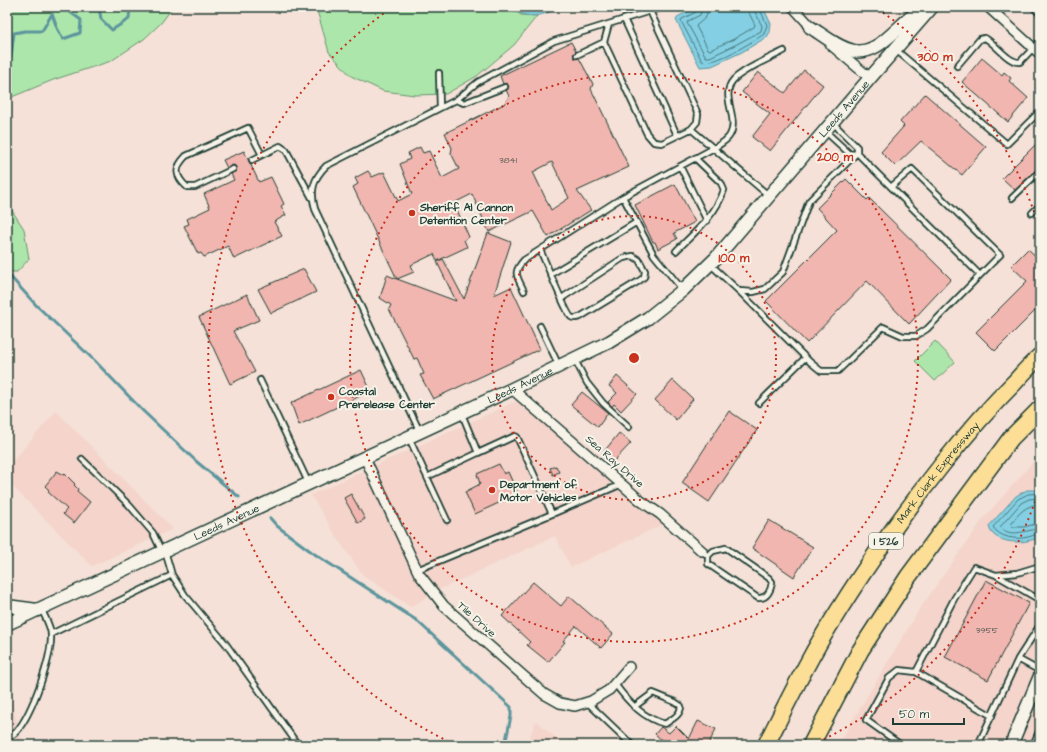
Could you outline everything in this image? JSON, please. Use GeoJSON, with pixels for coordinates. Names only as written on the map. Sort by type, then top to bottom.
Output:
{"type":"FeatureCollection","features":[{"type":"Feature","properties":{"kind":"highway","name":"Mark Clark Expressway"},"geometry":{"type":"LineString","coordinates":[[766,745],[819,643],[876,554],[919,494],[961,441],[993,404],[1039,357]]}},
{"type":"Feature","properties":{"kind":"highway"},"geometry":{"type":"LineString","coordinates":[[811,745],[860,650],[908,577],[1012,438],[1040,409]]}},
{"type":"Feature","properties":{"kind":"highway"},"geometry":{"type":"LineString","coordinates":[[954,514],[1040,423]]}},
{"type":"Feature","properties":{"kind":"street"},"geometry":{"type":"LineString","coordinates":[[792,7],[810,27],[870,78]]}},
{"type":"Feature","properties":{"kind":"street"},"geometry":{"type":"LineString","coordinates":[[810,27],[840,46],[854,51],[864,51],[878,45],[911,17],[928,7]]}},
{"type":"Feature","properties":{"kind":"street","name":"Leeds Avenue"},"geometry":{"type":"LineString","coordinates":[[7,624],[512,389],[609,342],[648,318],[683,290],[710,264],[932,7]]}},
{"type":"Feature","properties":{"kind":"street"},"geometry":{"type":"LineString","coordinates":[[988,7],[1038,47]]}},
{"type":"Feature","properties":{"kind":"street","name":"Sea Ray Drive"},"geometry":{"type":"LineString","coordinates":[[512,389],[641,501],[660,514],[705,554]]}},
{"type":"Feature","properties":{"kind":"street","name":"Tile Drive"},"geometry":{"type":"LineString","coordinates":[[365,458],[419,574],[444,606],[544,694],[560,703],[575,706],[587,702],[609,690],[629,667]]}},
{"type":"Feature","properties":{"kind":"street"},"geometry":{"type":"LineString","coordinates":[[7,606],[40,609]]}},
{"type":"Feature","properties":{"kind":"street"},"geometry":{"type":"LineString","coordinates":[[1011,745],[1040,676]]}},
{"type":"Feature","properties":{"kind":"lane"},"geometry":{"type":"LineString","coordinates":[[312,198],[314,185],[318,174],[326,166],[456,100],[478,82],[554,41],[663,7]]}},
{"type":"Feature","properties":{"kind":"lane"},"geometry":{"type":"LineString","coordinates":[[1033,7],[1040,14]]}},
{"type":"Feature","properties":{"kind":"lane"},"geometry":{"type":"LineString","coordinates":[[609,24],[604,42],[647,134],[654,142],[662,143],[691,129],[697,122],[698,114],[650,11]]}},
{"type":"Feature","properties":{"kind":"lane"},"geometry":{"type":"LineString","coordinates":[[624,19],[677,135]]}},
{"type":"Feature","properties":{"kind":"lane"},"geometry":{"type":"LineString","coordinates":[[957,66],[980,39],[985,38],[990,40],[1016,63],[1020,62],[1038,47]]}},
{"type":"Feature","properties":{"kind":"lane"},"geometry":{"type":"LineString","coordinates":[[577,55],[604,42]]}},
{"type":"Feature","properties":{"kind":"lane"},"geometry":{"type":"LineString","coordinates":[[895,49],[1007,144],[1040,111]]}},
{"type":"Feature","properties":{"kind":"lane"},"geometry":{"type":"LineString","coordinates":[[524,291],[516,275],[517,267],[524,260],[623,197],[725,141],[730,135],[733,126],[728,92],[732,82],[738,76],[784,51]]}},
{"type":"Feature","properties":{"kind":"lane"},"geometry":{"type":"LineString","coordinates":[[439,73],[440,108]]}},
{"type":"Feature","properties":{"kind":"lane"},"geometry":{"type":"LineString","coordinates":[[456,100],[464,103],[505,87]]}},
{"type":"Feature","properties":{"kind":"lane"},"geometry":{"type":"LineString","coordinates":[[828,126],[850,154],[857,153]]}},
{"type":"Feature","properties":{"kind":"lane"},"geometry":{"type":"LineString","coordinates":[[828,126],[857,147],[857,153],[980,275]]}},
{"type":"Feature","properties":{"kind":"lane"},"geometry":{"type":"LineString","coordinates":[[233,169],[195,187],[187,187],[180,180],[177,172],[181,162],[186,156],[248,128],[262,155]]}},
{"type":"Feature","properties":{"kind":"lane"},"geometry":{"type":"LineString","coordinates":[[691,129],[769,196]]}},
{"type":"Feature","properties":{"kind":"lane"},"geometry":{"type":"LineString","coordinates":[[252,160],[280,146],[286,150],[312,198],[315,209],[420,432]]}},
{"type":"Feature","properties":{"kind":"lane"},"geometry":{"type":"LineString","coordinates":[[739,291],[753,292],[765,290],[783,272],[809,201],[857,153]]}},
{"type":"Feature","properties":{"kind":"lane"},"geometry":{"type":"LineString","coordinates":[[676,251],[706,221],[721,199],[724,190],[721,183],[695,158]]}},
{"type":"Feature","properties":{"kind":"lane"},"geometry":{"type":"LineString","coordinates":[[680,166],[706,221]]}},
{"type":"Feature","properties":{"kind":"lane"},"geometry":{"type":"LineString","coordinates":[[710,264],[821,372],[838,371],[883,327],[903,336],[916,336],[927,329],[1000,255],[912,169],[891,187]]}},
{"type":"Feature","properties":{"kind":"lane"},"geometry":{"type":"LineString","coordinates":[[1012,198],[1040,171]]}},
{"type":"Feature","properties":{"kind":"lane"},"geometry":{"type":"LineString","coordinates":[[623,197],[654,255],[683,290]]}},
{"type":"Feature","properties":{"kind":"lane"},"geometry":{"type":"LineString","coordinates":[[1032,213],[1040,205]]}},
{"type":"Feature","properties":{"kind":"lane"},"geometry":{"type":"LineString","coordinates":[[551,274],[637,222]]}},
{"type":"Feature","properties":{"kind":"lane"},"geometry":{"type":"LineString","coordinates":[[540,250],[570,316],[575,318],[580,317],[639,281],[644,277],[645,271],[639,260],[632,256],[624,258],[562,298]]}},
{"type":"Feature","properties":{"kind":"lane"},"geometry":{"type":"LineString","coordinates":[[540,326],[559,366]]}},
{"type":"Feature","properties":{"kind":"lane"},"geometry":{"type":"LineString","coordinates":[[759,403],[805,358]]}},
{"type":"Feature","properties":{"kind":"lane"},"geometry":{"type":"LineString","coordinates":[[574,359],[587,384],[603,403],[629,427]]}},
{"type":"Feature","properties":{"kind":"lane"},"geometry":{"type":"LineString","coordinates":[[260,380],[309,484]]}},
{"type":"Feature","properties":{"kind":"lane"},"geometry":{"type":"LineString","coordinates":[[461,413],[478,453]]}},
{"type":"Feature","properties":{"kind":"lane"},"geometry":{"type":"LineString","coordinates":[[427,477],[515,436],[517,437],[552,514]]}},
{"type":"Feature","properties":{"kind":"lane"},"geometry":{"type":"LineString","coordinates":[[408,437],[447,520]]}},
{"type":"Feature","properties":{"kind":"lane"},"geometry":{"type":"LineString","coordinates":[[82,459],[128,505],[152,533],[164,551],[172,575],[185,595],[230,650],[298,745]]}},
{"type":"Feature","properties":{"kind":"lane"},"geometry":{"type":"LineString","coordinates":[[417,570],[622,484]]}},
{"type":"Feature","properties":{"kind":"lane"},"geometry":{"type":"LineString","coordinates":[[726,548],[769,578],[772,582],[772,587],[766,597],[763,599],[758,598],[708,564],[705,554],[726,548]]}},
{"type":"Feature","properties":{"kind":"lane"},"geometry":{"type":"LineString","coordinates":[[996,575],[1017,573],[1040,566]]}},
{"type":"Feature","properties":{"kind":"lane"},"geometry":{"type":"LineString","coordinates":[[916,672],[954,599],[974,567],[996,575],[1040,600]]}},
{"type":"Feature","properties":{"kind":"lane"},"geometry":{"type":"LineString","coordinates":[[51,634],[172,575]]}},
{"type":"Feature","properties":{"kind":"lane"},"geometry":{"type":"LineString","coordinates":[[7,738],[16,732],[21,725],[35,698],[46,667],[51,634],[40,609]]}},
{"type":"Feature","properties":{"kind":"lane"},"geometry":{"type":"LineString","coordinates":[[978,745],[1018,659],[1040,624]]}},
{"type":"Feature","properties":{"kind":"lane"},"geometry":{"type":"LineString","coordinates":[[1018,659],[1040,671]]}},
{"type":"Feature","properties":{"kind":"lane"},"geometry":{"type":"LineString","coordinates":[[901,745],[866,720],[889,678],[899,670],[916,672],[992,716]]}},
{"type":"Feature","properties":{"kind":"lane"},"geometry":{"type":"LineString","coordinates":[[615,684],[624,697],[634,707],[645,716],[665,724],[679,714],[681,710],[681,706],[675,702],[653,693],[634,707]]}},
{"type":"Feature","properties":{"kind":"lane"},"geometry":{"type":"LineString","coordinates":[[587,702],[632,745]]}},
{"type":"Feature","properties":{"kind":"lane"},"geometry":{"type":"LineString","coordinates":[[1033,745],[1040,729]]}},
{"type":"Feature","properties":{"kind":"shaded area"},"geometry":{"type":"Polygon","coordinates":[[[523,398],[668,522],[571,567],[555,536],[434,592],[411,607],[363,575],[338,539],[311,495],[523,398]]]}},
{"type":"Feature","properties":{"kind":"shaded area"},"geometry":{"type":"Polygon","coordinates":[[[56,411],[173,529],[92,566],[7,481],[7,468],[56,411]]]}},
{"type":"Feature","properties":{"kind":"shaded area"},"geometry":{"type":"Polygon","coordinates":[[[1040,454],[1040,745],[838,745],[919,610],[984,518],[1040,454]]]}},
{"type":"Feature","properties":{"kind":"shaded area"},"geometry":{"type":"Polygon","coordinates":[[[7,683],[23,745],[7,745],[7,683]]]}},
{"type":"Feature","properties":{"kind":"shaded area"},"geometry":{"type":"Polygon","coordinates":[[[536,721],[564,745],[527,745],[536,721]]]}},
{"type":"Feature","properties":{"kind":"green space"},"geometry":{"type":"Polygon","coordinates":[[[7,7],[173,7],[161,23],[144,39],[111,61],[53,80],[7,99],[7,7]]]}},
{"type":"Feature","properties":{"kind":"green space"},"geometry":{"type":"Polygon","coordinates":[[[316,7],[509,7],[521,15],[537,16],[514,45],[477,76],[446,94],[415,95],[383,91],[351,76],[329,52],[316,7]]]}},
{"type":"Feature","properties":{"kind":"green space"},"geometry":{"type":"Polygon","coordinates":[[[7,203],[24,229],[29,259],[17,272],[7,272],[7,203]]]}},
{"type":"Feature","properties":{"kind":"green space"},"geometry":{"type":"Polygon","coordinates":[[[935,341],[955,362],[935,381],[915,361],[935,341]]]}},
{"type":"Feature","properties":{"kind":"water"},"geometry":{"type":"Polygon","coordinates":[[[509,7],[563,7],[536,16],[530,16],[516,12],[509,7]]]}},
{"type":"Feature","properties":{"kind":"water"},"geometry":{"type":"Polygon","coordinates":[[[698,7],[763,7],[771,24],[770,32],[767,37],[742,52],[712,66],[700,67],[676,20],[679,16],[698,7]]]}},
{"type":"Feature","properties":{"kind":"water"},"geometry":{"type":"Polygon","coordinates":[[[1027,490],[1040,490],[1040,537],[1029,541],[1010,542],[994,535],[989,526],[1016,496],[1027,490]]]}},
{"type":"Feature","properties":{"kind":"building","name":"Sheriff Al Cannon Detention Center"},"geometry":{"type":"Polygon","coordinates":[[[571,42],[576,51],[574,56],[575,58],[579,58],[593,84],[591,89],[629,167],[577,191],[591,210],[548,237],[533,211],[489,232],[472,194],[454,203],[469,237],[464,240],[467,247],[437,261],[434,254],[411,265],[414,272],[397,279],[353,187],[358,184],[355,178],[368,171],[372,177],[384,172],[398,201],[412,194],[400,164],[410,159],[408,153],[420,147],[423,153],[429,151],[442,178],[459,169],[451,153],[452,148],[445,133],[504,104],[509,96],[506,90],[509,86],[507,84],[503,84],[500,76],[571,42]],[[552,162],[533,172],[551,210],[569,198],[552,162]]]}},
{"type":"Feature","properties":{"kind":"building"},"geometry":{"type":"Polygon","coordinates":[[[982,58],[1002,75],[1004,72],[1011,78],[1009,81],[1028,98],[1008,122],[962,82],[982,58]]]}},
{"type":"Feature","properties":{"kind":"building"},"geometry":{"type":"Polygon","coordinates":[[[804,70],[823,85],[770,151],[752,137],[770,114],[742,92],[758,72],[785,93],[804,70]]]}},
{"type":"Feature","properties":{"kind":"building"},"geometry":{"type":"Polygon","coordinates":[[[925,94],[986,147],[962,175],[921,141],[895,166],[881,152],[904,126],[900,122],[925,94]]]}},
{"type":"Feature","properties":{"kind":"building"},"geometry":{"type":"Polygon","coordinates":[[[1040,140],[1040,166],[1015,190],[1002,178],[1040,140]]]}},
{"type":"Feature","properties":{"kind":"building"},"geometry":{"type":"Polygon","coordinates":[[[244,151],[259,182],[271,177],[284,204],[281,206],[286,215],[274,222],[282,236],[234,259],[228,246],[204,257],[201,253],[198,254],[184,226],[189,224],[187,219],[210,208],[204,194],[234,180],[231,174],[236,171],[236,167],[233,165],[227,168],[223,160],[244,151]]]}},
{"type":"Feature","properties":{"kind":"building"},"geometry":{"type":"Polygon","coordinates":[[[846,179],[867,200],[869,198],[951,279],[909,324],[867,281],[807,343],[766,301],[837,230],[817,208],[846,179]]]}},
{"type":"Feature","properties":{"kind":"building"},"geometry":{"type":"Polygon","coordinates":[[[675,184],[695,222],[674,233],[677,239],[658,249],[635,205],[675,184]]]}},
{"type":"Feature","properties":{"kind":"building"},"geometry":{"type":"Polygon","coordinates":[[[488,233],[511,242],[494,295],[511,287],[540,349],[433,399],[420,375],[424,374],[417,358],[414,359],[389,309],[391,305],[380,298],[387,275],[456,301],[437,262],[443,259],[464,299],[488,233]]]}},
{"type":"Feature","properties":{"kind":"building"},"geometry":{"type":"Polygon","coordinates":[[[1028,249],[1040,260],[1040,306],[995,351],[976,332],[1027,281],[1011,266],[1028,249]]]}},
{"type":"Feature","properties":{"kind":"building"},"geometry":{"type":"Polygon","coordinates":[[[304,269],[316,292],[271,313],[258,289],[304,269]]]}},
{"type":"Feature","properties":{"kind":"building"},"geometry":{"type":"Polygon","coordinates":[[[247,294],[259,320],[233,331],[255,372],[230,384],[199,317],[247,294]]]}},
{"type":"Feature","properties":{"kind":"building","name":"Coastal Prerelease Center"},"geometry":{"type":"Polygon","coordinates":[[[361,370],[371,391],[299,425],[291,403],[361,370]]]}},
{"type":"Feature","properties":{"kind":"building"},"geometry":{"type":"Polygon","coordinates":[[[617,376],[637,394],[621,411],[614,404],[612,407],[608,402],[617,393],[609,386],[617,376]]]}},
{"type":"Feature","properties":{"kind":"building"},"geometry":{"type":"Polygon","coordinates":[[[673,380],[693,399],[676,420],[655,400],[673,380]]]}},
{"type":"Feature","properties":{"kind":"building"},"geometry":{"type":"Polygon","coordinates":[[[582,392],[608,413],[598,427],[571,405],[582,392]]]}},
{"type":"Feature","properties":{"kind":"building"},"geometry":{"type":"Polygon","coordinates":[[[729,411],[757,430],[709,502],[682,483],[729,411]]]}},
{"type":"Feature","properties":{"kind":"building"},"geometry":{"type":"Polygon","coordinates":[[[619,433],[631,443],[613,462],[602,454],[619,433]]]}},
{"type":"Feature","properties":{"kind":"building","name":"Department of Motor Vehicles"},"geometry":{"type":"Polygon","coordinates":[[[499,464],[504,474],[508,472],[518,494],[475,514],[465,492],[480,484],[477,474],[499,464]]]}},
{"type":"Feature","properties":{"kind":"building"},"geometry":{"type":"Polygon","coordinates":[[[556,466],[559,472],[553,475],[550,468],[556,466]]]}},
{"type":"Feature","properties":{"kind":"building"},"geometry":{"type":"Polygon","coordinates":[[[57,471],[64,475],[65,474],[75,484],[74,485],[78,489],[77,491],[90,502],[74,523],[63,514],[67,509],[48,492],[49,490],[45,486],[57,471]]]}},
{"type":"Feature","properties":{"kind":"building"},"geometry":{"type":"Polygon","coordinates":[[[351,494],[365,519],[358,523],[344,498],[351,494]]]}},
{"type":"Feature","properties":{"kind":"building"},"geometry":{"type":"Polygon","coordinates":[[[769,520],[813,547],[794,577],[752,548],[769,520]]]}},
{"type":"Feature","properties":{"kind":"building"},"geometry":{"type":"Polygon","coordinates":[[[986,580],[1029,603],[988,680],[945,657],[986,580]]]}},
{"type":"Feature","properties":{"kind":"building"},"geometry":{"type":"Polygon","coordinates":[[[533,582],[561,606],[569,596],[613,634],[601,648],[576,626],[548,662],[527,645],[530,642],[502,616],[533,582]]]}},
{"type":"Feature","properties":{"kind":"building"},"geometry":{"type":"Polygon","coordinates":[[[698,721],[716,729],[708,745],[667,745],[655,734],[661,727],[669,733],[676,726],[689,739],[698,721]]]}},
{"type":"Feature","properties":{"kind":"waterway"},"geometry":{"type":"LineString","coordinates":[[7,61],[11,56],[14,33],[25,31],[42,31],[52,14],[63,39],[80,33],[81,20],[70,12],[70,7]]}},
{"type":"Feature","properties":{"kind":"waterway"},"geometry":{"type":"LineString","coordinates":[[99,7],[101,19],[112,30],[129,19],[130,7]]}},
{"type":"Feature","properties":{"kind":"waterway"},"geometry":{"type":"LineString","coordinates":[[7,273],[36,305],[95,361],[143,411],[197,462],[239,497]]}},
{"type":"Feature","properties":{"kind":"waterway"},"geometry":{"type":"LineString","coordinates":[[270,518],[277,526],[313,553],[416,620],[511,707],[511,716],[505,745]]}},
{"type":"Feature","properties":{"kind":"place","name":"Sheriff Al Cannon Detention Center"},"geometry":{"type":"Point","coordinates":[412,213]}},
{"type":"Feature","properties":{"kind":"place","name":"Coastal Prerelease Center"},"geometry":{"type":"Point","coordinates":[331,397]}},
{"type":"Feature","properties":{"kind":"place","name":"Department of Motor Vehicles"},"geometry":{"type":"Point","coordinates":[492,490]}}]}
